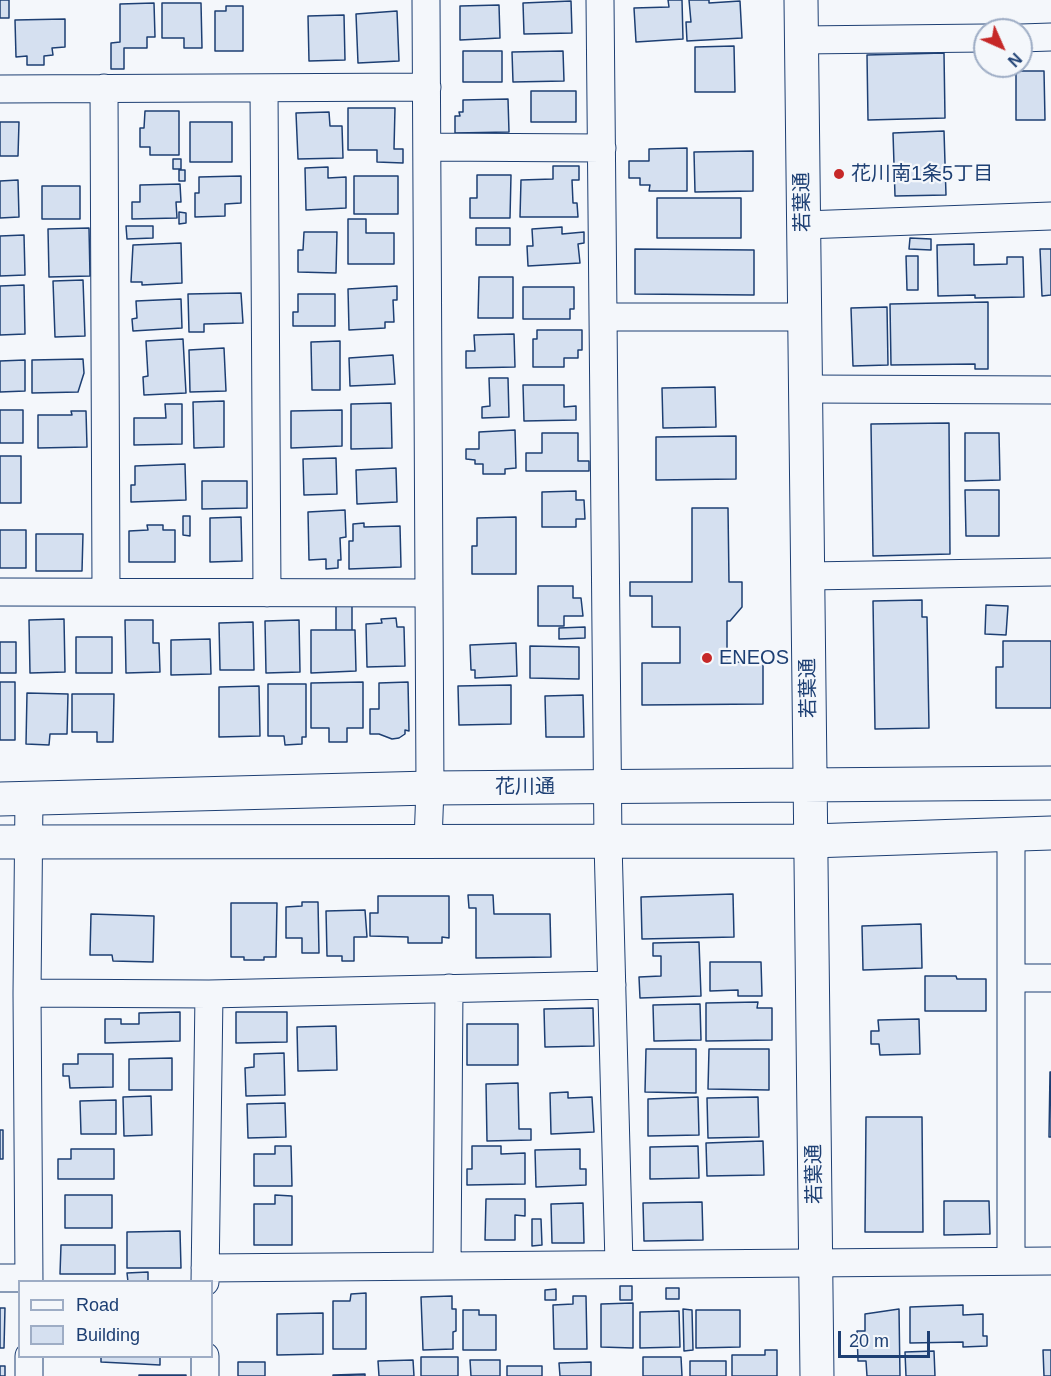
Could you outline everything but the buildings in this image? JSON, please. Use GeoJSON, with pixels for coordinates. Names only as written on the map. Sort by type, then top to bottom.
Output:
{"type":"FeatureCollection","features":[{"type":"Feature","properties":{"kind":"street"},"geometry":{"type":"LineString","coordinates":[[426,0],[430,788],[428,842]]}},
{"type":"Feature","properties":{"kind":"street"},"geometry":{"type":"LineString","coordinates":[[600,0],[608,842],[619,1264]]}},
{"type":"Feature","properties":{"kind":"street","name":"若葉通"},"geometry":{"type":"LineString","coordinates":[[801,0],[817,1376]]}},
{"type":"Feature","properties":{"kind":"street"},"geometry":{"type":"LineString","coordinates":[[1033,38],[1051,37]]}},
{"type":"Feature","properties":{"kind":"street"},"geometry":{"type":"LineString","coordinates":[[801,40],[973,38]]}},
{"type":"Feature","properties":{"kind":"street"},"geometry":{"type":"LineString","coordinates":[[0,89],[427,87]]}},
{"type":"Feature","properties":{"kind":"street"},"geometry":{"type":"LineString","coordinates":[[104,88],[106,592]]}},
{"type":"Feature","properties":{"kind":"street"},"geometry":{"type":"LineString","coordinates":[[264,88],[267,593]]}},
{"type":"Feature","properties":{"kind":"street"},"geometry":{"type":"LineString","coordinates":[[427,147],[602,148]]}},
{"type":"Feature","properties":{"kind":"street"},"geometry":{"type":"LineString","coordinates":[[804,225],[1051,216]]}},
{"type":"Feature","properties":{"kind":"street"},"geometry":{"type":"LineString","coordinates":[[603,318],[805,317]]}},
{"type":"Feature","properties":{"kind":"street"},"geometry":{"type":"LineString","coordinates":[[806,389],[1051,390]]}},
{"type":"Feature","properties":{"kind":"street"},"geometry":{"type":"LineString","coordinates":[[808,576],[1051,572]]}},
{"type":"Feature","properties":{"kind":"street"},"geometry":{"type":"LineString","coordinates":[[0,592],[429,593]]}},
{"type":"Feature","properties":{"kind":"street","name":"花川通"},"geometry":{"type":"LineString","coordinates":[[14,798],[430,788],[1051,783]]}},
{"type":"Feature","properties":{"kind":"street"},"geometry":{"type":"LineString","coordinates":[[0,1278],[29,1280],[27,993],[15,842],[14,798]]}},
{"type":"Feature","properties":{"kind":"street"},"geometry":{"type":"LineString","coordinates":[[15,842],[811,842],[1051,833]]}},
{"type":"Feature","properties":{"kind":"street"},"geometry":{"type":"LineString","coordinates":[[1011,834],[1011,1261]]}},
{"type":"Feature","properties":{"kind":"street"},"geometry":{"type":"LineString","coordinates":[[1011,978],[1051,978]]}},
{"type":"Feature","properties":{"kind":"street"},"geometry":{"type":"LineString","coordinates":[[27,993],[209,993],[612,985]]}},
{"type":"Feature","properties":{"kind":"street"},"geometry":{"type":"LineString","coordinates":[[447,1265],[448,988]]}},
{"type":"Feature","properties":{"kind":"street"},"geometry":{"type":"LineString","coordinates":[[209,993],[205,1275],[447,1265],[1051,1261]]}},
{"type":"Feature","properties":{"kind":"street"},"geometry":{"type":"LineString","coordinates":[[29,1358],[29,1376]]}},
{"type":"Feature","properties":{"kind":"street"},"geometry":{"type":"LineString","coordinates":[[205,1358],[205,1376]]}},
{"type":"Feature","properties":{"kind":"place","name":"花川南1条5丁目"},"geometry":{"type":"Point","coordinates":[839,174]}},
{"type":"Feature","properties":{"kind":"place","name":"ENEOS"},"geometry":{"type":"Point","coordinates":[707,658]}}]}
